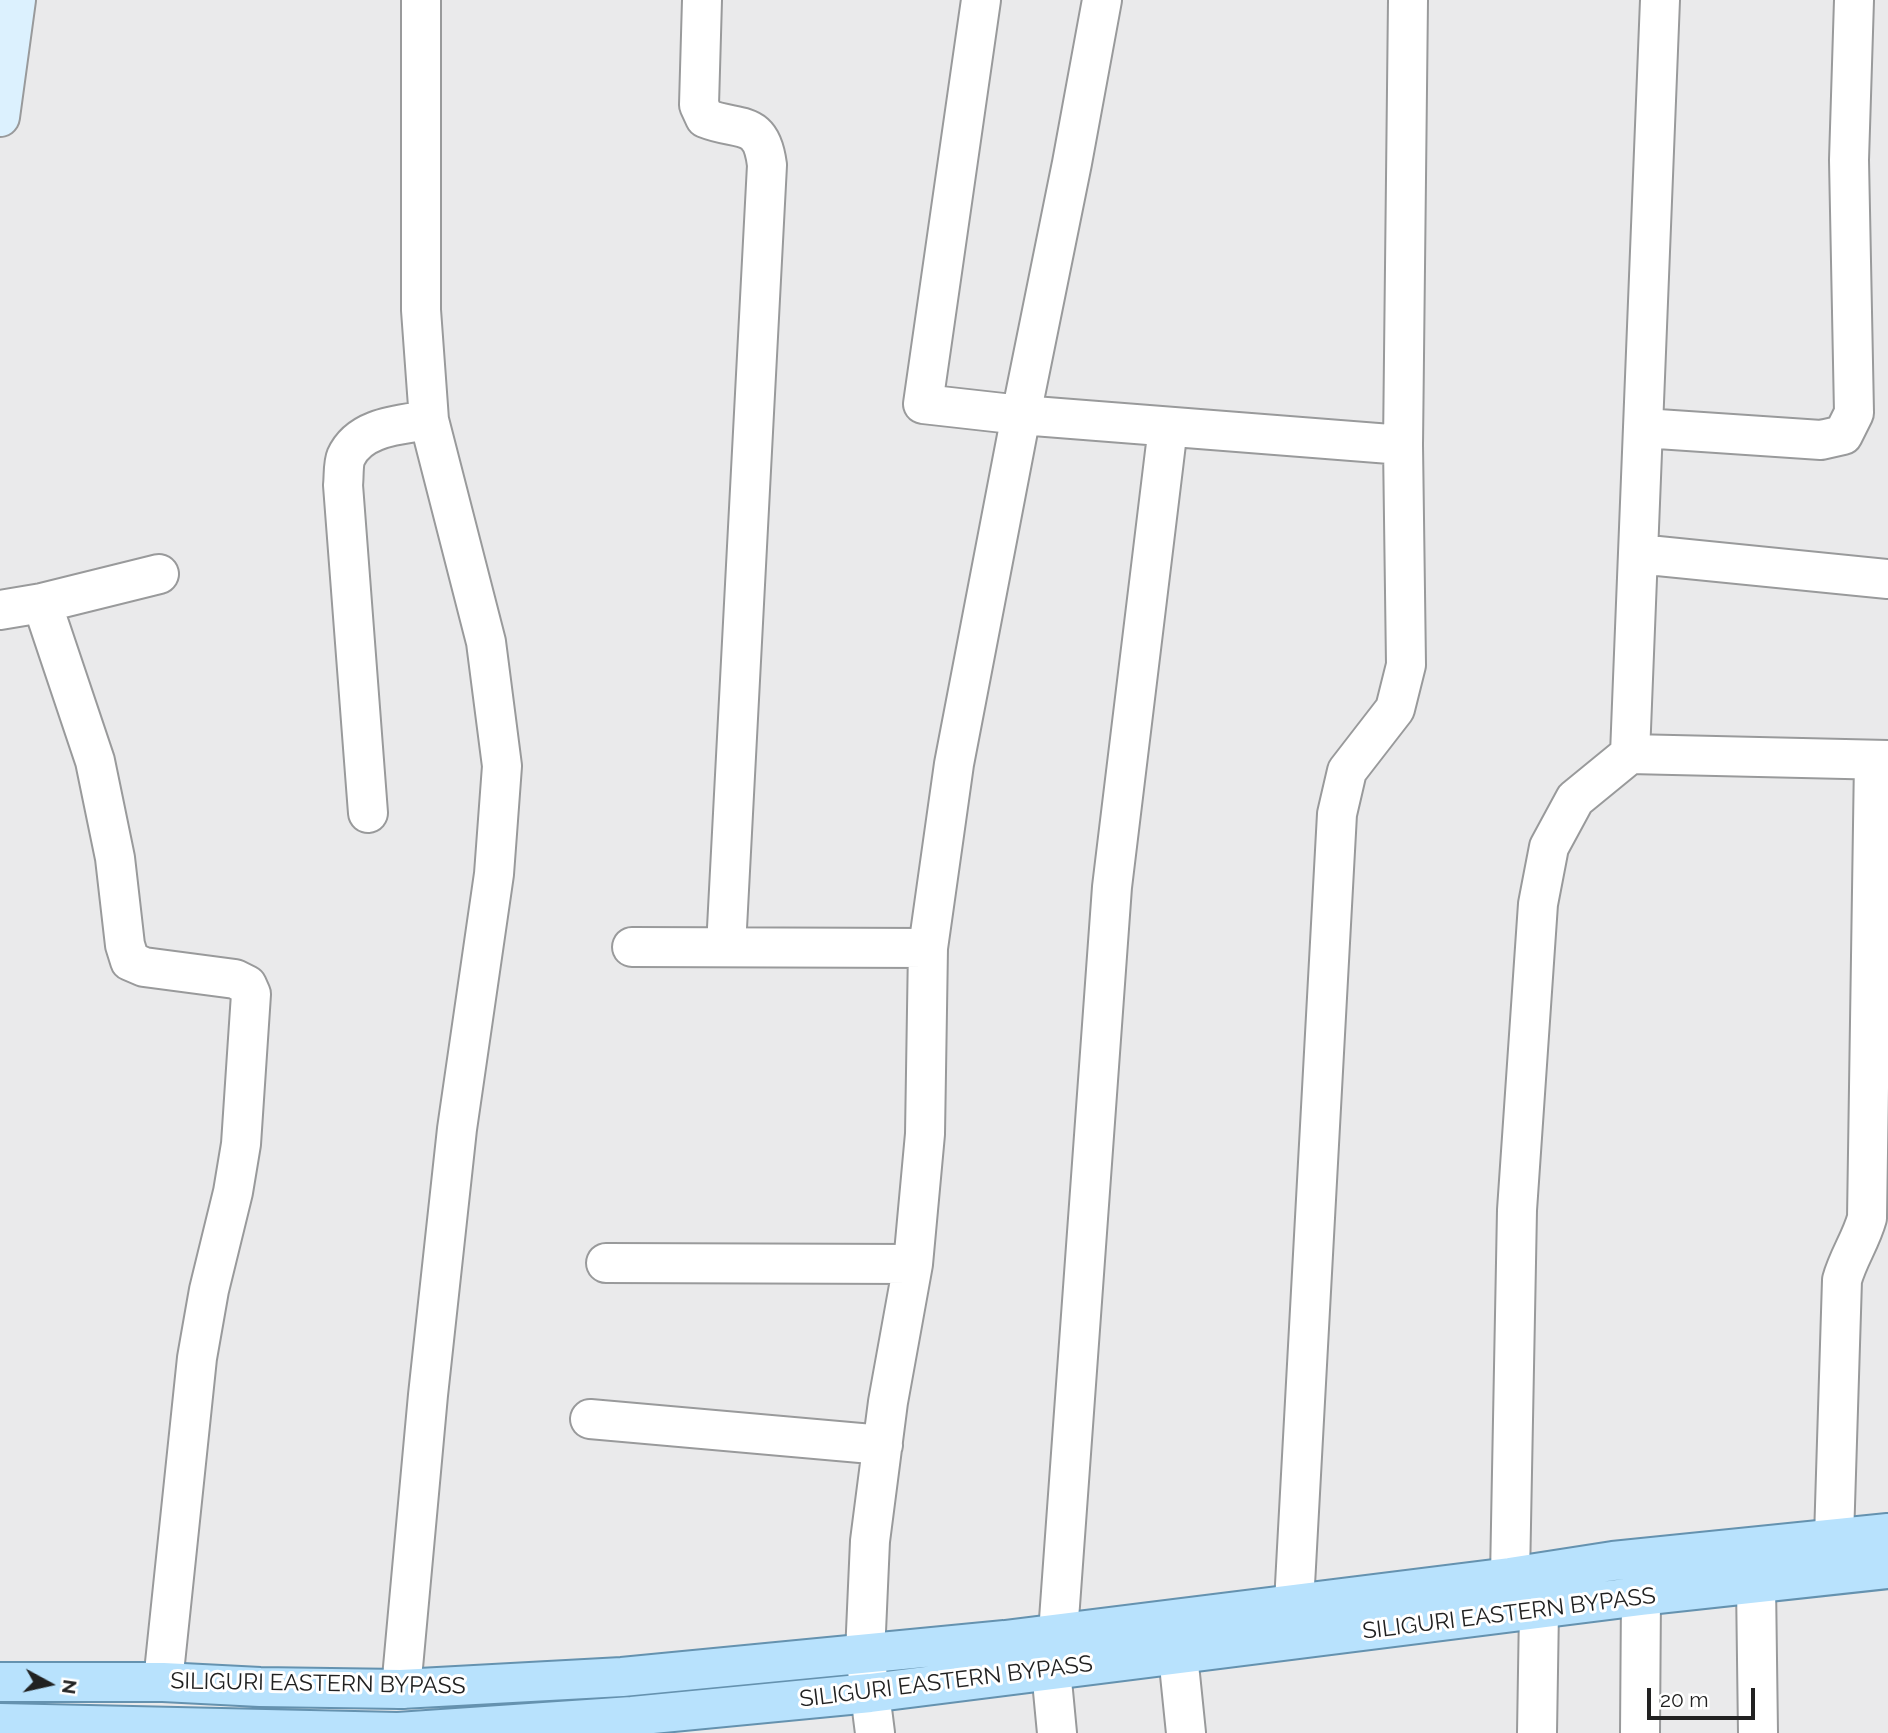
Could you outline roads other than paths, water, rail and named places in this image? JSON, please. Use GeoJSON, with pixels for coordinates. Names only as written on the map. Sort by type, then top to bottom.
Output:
{"type":"FeatureCollection","features":[{"type":"Feature","properties":{"kind":"main road","name":"SILIGURI EASTERN BYPASS"},"geometry":{"type":"LineString","coordinates":[[0,1682],[163,1682],[260,1687],[401,1689],[621,1677],[1058,1633],[1510,1577],[1614,1561],[1888,1533]]}},
{"type":"Feature","properties":{"kind":"main road","name":"SILIGURI EASTERN BYPASS"},"geometry":{"type":"LineString","coordinates":[[0,1723],[126,1730],[398,1733],[632,1716],[870,1693],[1641,1596],[1888,1569]]}},
{"type":"Feature","properties":{"kind":"street"},"geometry":{"type":"LineString","coordinates":[[401,1689],[428,1395],[457,1129],[494,874],[502,766],[486,642],[429,420],[421,310],[421,0]]}},
{"type":"Feature","properties":{"kind":"street"},"geometry":{"type":"LineString","coordinates":[[702,0],[699,105],[705,118],[719,124],[743,127],[756,134],[764,147],[767,165],[726,947]]}},
{"type":"Feature","properties":{"kind":"street"},"geometry":{"type":"LineString","coordinates":[[981,0],[923,404],[1021,415],[1403,445]]}},
{"type":"Feature","properties":{"kind":"street"},"geometry":{"type":"LineString","coordinates":[[875,1733],[865,1654],[870,1541],[913,1264],[925,1134],[928,948],[954,764],[1102,0]]}},
{"type":"Feature","properties":{"kind":"street"},"geometry":{"type":"LineString","coordinates":[[1294,1603],[1337,814],[1347,771],[1395,709],[1406,665],[1403,445],[1408,0]]}},
{"type":"Feature","properties":{"kind":"street"},"geometry":{"type":"LineString","coordinates":[[1630,754],[1660,0]]}},
{"type":"Feature","properties":{"kind":"street"},"geometry":{"type":"LineString","coordinates":[[1643,429],[1821,440],[1843,435],[1854,413],[1849,160],[1854,0]]}},
{"type":"Feature","properties":{"kind":"street"},"geometry":{"type":"LineString","coordinates":[[0,117],[10,21]]}},
{"type":"Feature","properties":{"kind":"street"},"geometry":{"type":"LineString","coordinates":[[368,813],[343,485],[346,458],[361,438],[385,428],[429,420]]}},
{"type":"Feature","properties":{"kind":"street"},"geometry":{"type":"LineString","coordinates":[[1058,1633],[1112,887],[1168,427]]}},
{"type":"Feature","properties":{"kind":"street"},"geometry":{"type":"LineString","coordinates":[[1638,554],[1888,579]]}},
{"type":"Feature","properties":{"kind":"street"},"geometry":{"type":"LineString","coordinates":[[0,610],[42,603],[159,574]]}},
{"type":"Feature","properties":{"kind":"street"},"geometry":{"type":"LineString","coordinates":[[42,603],[95,761],[115,858],[125,945],[130,961],[144,967],[235,979],[247,985],[251,995],[241,1144],[197,1358],[163,1682]]}},
{"type":"Feature","properties":{"kind":"street"},"geometry":{"type":"LineString","coordinates":[[1510,1577],[1517,1210],[1538,904],[1549,847],[1575,799],[1630,754],[1881,760],[1879,1060],[1867,1218],[1842,1280],[1834,1538]]}},
{"type":"Feature","properties":{"kind":"street"},"geometry":{"type":"LineString","coordinates":[[632,947],[928,948]]}},
{"type":"Feature","properties":{"kind":"street"},"geometry":{"type":"LineString","coordinates":[[606,1263],[913,1264]]}},
{"type":"Feature","properties":{"kind":"street"},"geometry":{"type":"LineString","coordinates":[[590,1419],[883,1445]]}},
{"type":"Feature","properties":{"kind":"street"},"geometry":{"type":"LineString","coordinates":[[1756,1584],[1758,1733]]}},
{"type":"Feature","properties":{"kind":"street"},"geometry":{"type":"LineString","coordinates":[[1640,1733],[1641,1596]]}},
{"type":"Feature","properties":{"kind":"street"},"geometry":{"type":"LineString","coordinates":[[1537,1733],[1539,1610]]}},
{"type":"Feature","properties":{"kind":"street"},"geometry":{"type":"LineString","coordinates":[[1178,1655],[1186,1733]]}},
{"type":"Feature","properties":{"kind":"street"},"geometry":{"type":"LineString","coordinates":[[1051,1671],[1057,1733]]}}]}
